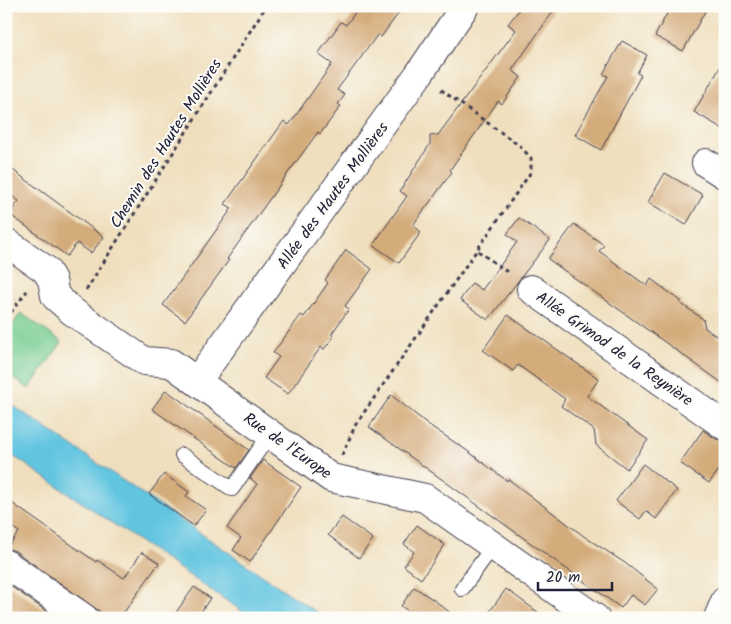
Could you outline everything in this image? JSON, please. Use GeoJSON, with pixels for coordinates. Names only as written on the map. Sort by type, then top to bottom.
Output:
{"type":"FeatureCollection","features":[{"type":"Feature","properties":{"kind":"street","name":"Allée des Hautes Mollières"},"geometry":{"type":"LineString","coordinates":[[197,381],[420,74],[465,6]]}},
{"type":"Feature","properties":{"kind":"street","name":"Rue de l'Europe"},"geometry":{"type":"LineString","coordinates":[[6,242],[46,270],[52,280],[54,296],[73,312],[144,361],[171,363],[331,478],[425,498],[595,618]]}},
{"type":"Feature","properties":{"kind":"street","name":"Allée Grimod de la Reynière"},"geometry":{"type":"LineString","coordinates":[[531,289],[725,426]]}},
{"type":"Feature","properties":{"kind":"street"},"geometry":{"type":"LineString","coordinates":[[6,564],[84,618]]}},
{"type":"Feature","properties":{"kind":"street"},"geometry":{"type":"LineString","coordinates":[[718,618],[725,601]]}},
{"type":"Feature","properties":{"kind":"lane"},"geometry":{"type":"LineString","coordinates":[[182,455],[232,489],[270,434]]}},
{"type":"Feature","properties":{"kind":"lane"},"geometry":{"type":"LineString","coordinates":[[462,589],[493,546]]}},
{"type":"Feature","properties":{"kind":"path","name":"Chemin des Hautes Mollières"},"geometry":{"type":"LineString","coordinates":[[84,293],[266,6]]}},
{"type":"Feature","properties":{"kind":"path"},"geometry":{"type":"LineString","coordinates":[[331,478],[356,424],[478,251],[531,172],[531,158],[520,146],[420,74]]}},
{"type":"Feature","properties":{"kind":"path"},"geometry":{"type":"LineString","coordinates":[[478,251],[531,289]]}},
{"type":"Feature","properties":{"kind":"green space"},"geometry":{"type":"Polygon","coordinates":[[[21,313],[62,342],[29,389],[6,373],[6,333],[21,313]]]}},
{"type":"Feature","properties":{"kind":"water"},"geometry":{"type":"Polygon","coordinates":[[[6,401],[325,618],[252,618],[6,451],[6,401]]]}},
{"type":"Feature","properties":{"kind":"building"},"geometry":{"type":"Polygon","coordinates":[[[360,6],[404,6],[381,37],[378,34],[337,90],[345,95],[338,104],[341,106],[320,134],[318,132],[288,173],[185,321],[163,305],[232,208],[225,204],[284,121],[289,125],[332,64],[318,54],[341,22],[346,25],[360,6]]]}},
{"type":"Feature","properties":{"kind":"building"},"geometry":{"type":"Polygon","coordinates":[[[522,6],[557,6],[512,70],[521,77],[502,104],[498,101],[450,170],[452,172],[413,225],[421,232],[399,263],[373,245],[407,196],[400,191],[430,144],[430,136],[438,135],[516,30],[508,24],[522,6]]]}},
{"type":"Feature","properties":{"kind":"building"},"geometry":{"type":"Polygon","coordinates":[[[671,6],[708,6],[683,51],[655,36],[671,6]]]}},
{"type":"Feature","properties":{"kind":"building"},"geometry":{"type":"Polygon","coordinates":[[[622,41],[647,55],[637,73],[641,75],[601,150],[575,135],[608,76],[603,74],[622,41]]]}},
{"type":"Feature","properties":{"kind":"building"},"geometry":{"type":"Polygon","coordinates":[[[725,59],[725,130],[694,112],[725,59]]]}},
{"type":"Feature","properties":{"kind":"building"},"geometry":{"type":"Polygon","coordinates":[[[6,165],[104,237],[91,253],[77,243],[67,256],[9,214],[19,201],[6,192],[6,165]]]}},
{"type":"Feature","properties":{"kind":"building"},"geometry":{"type":"Polygon","coordinates":[[[665,173],[703,195],[686,225],[648,202],[665,173]]]}},
{"type":"Feature","properties":{"kind":"building"},"geometry":{"type":"Polygon","coordinates":[[[519,218],[550,240],[488,320],[460,300],[472,283],[482,290],[517,242],[507,234],[519,218]]]}},
{"type":"Feature","properties":{"kind":"building"},"geometry":{"type":"Polygon","coordinates":[[[574,224],[604,245],[599,251],[647,286],[651,279],[703,319],[705,328],[725,342],[725,385],[548,259],[574,224]]]}},
{"type":"Feature","properties":{"kind":"building"},"geometry":{"type":"Polygon","coordinates":[[[346,250],[372,269],[345,306],[349,309],[332,333],[333,338],[324,349],[321,347],[288,394],[264,378],[279,357],[273,353],[301,315],[304,317],[328,283],[325,280],[346,250]]]}},
{"type":"Feature","properties":{"kind":"building"},"geometry":{"type":"Polygon","coordinates":[[[508,315],[599,379],[587,396],[648,440],[627,469],[596,445],[594,430],[561,406],[565,399],[518,365],[513,371],[483,350],[508,315]]]}},
{"type":"Feature","properties":{"kind":"building"},"geometry":{"type":"Polygon","coordinates":[[[166,390],[249,450],[236,468],[152,409],[166,390]]]}},
{"type":"Feature","properties":{"kind":"building"},"geometry":{"type":"Polygon","coordinates":[[[391,395],[429,425],[507,481],[508,479],[658,589],[645,605],[631,595],[621,608],[369,427],[391,395]]]}},
{"type":"Feature","properties":{"kind":"building"},"geometry":{"type":"Polygon","coordinates":[[[703,430],[716,439],[725,441],[725,462],[709,483],[680,463],[703,430]]]}},
{"type":"Feature","properties":{"kind":"building"},"geometry":{"type":"Polygon","coordinates":[[[263,460],[301,487],[250,562],[233,550],[241,538],[227,528],[257,484],[250,478],[263,460]]]}},
{"type":"Feature","properties":{"kind":"building"},"geometry":{"type":"Polygon","coordinates":[[[643,464],[677,490],[656,519],[646,511],[640,519],[616,501],[643,464]]]}},
{"type":"Feature","properties":{"kind":"building"},"geometry":{"type":"Polygon","coordinates":[[[164,474],[189,492],[186,496],[206,510],[194,526],[149,494],[164,474]]]}},
{"type":"Feature","properties":{"kind":"building"},"geometry":{"type":"Polygon","coordinates":[[[6,499],[96,562],[97,560],[124,578],[142,552],[159,563],[120,618],[109,618],[15,551],[7,548],[19,532],[6,523],[6,499]]]}},
{"type":"Feature","properties":{"kind":"building"},"geometry":{"type":"Polygon","coordinates":[[[342,517],[373,539],[359,558],[328,535],[342,517]]]}},
{"type":"Feature","properties":{"kind":"building"},"geometry":{"type":"Polygon","coordinates":[[[417,525],[445,545],[421,579],[404,566],[414,552],[404,544],[417,525]]]}},
{"type":"Feature","properties":{"kind":"building"},"geometry":{"type":"Polygon","coordinates":[[[6,583],[52,615],[50,618],[6,618],[6,583]]]}},
{"type":"Feature","properties":{"kind":"building"},"geometry":{"type":"Polygon","coordinates":[[[194,587],[210,598],[197,618],[172,618],[194,587]]]}},
{"type":"Feature","properties":{"kind":"building"},"geometry":{"type":"Polygon","coordinates":[[[414,587],[457,618],[418,618],[401,606],[414,587]]]}},
{"type":"Feature","properties":{"kind":"building"},"geometry":{"type":"Polygon","coordinates":[[[506,589],[546,618],[485,618],[506,589]]]}}]}
